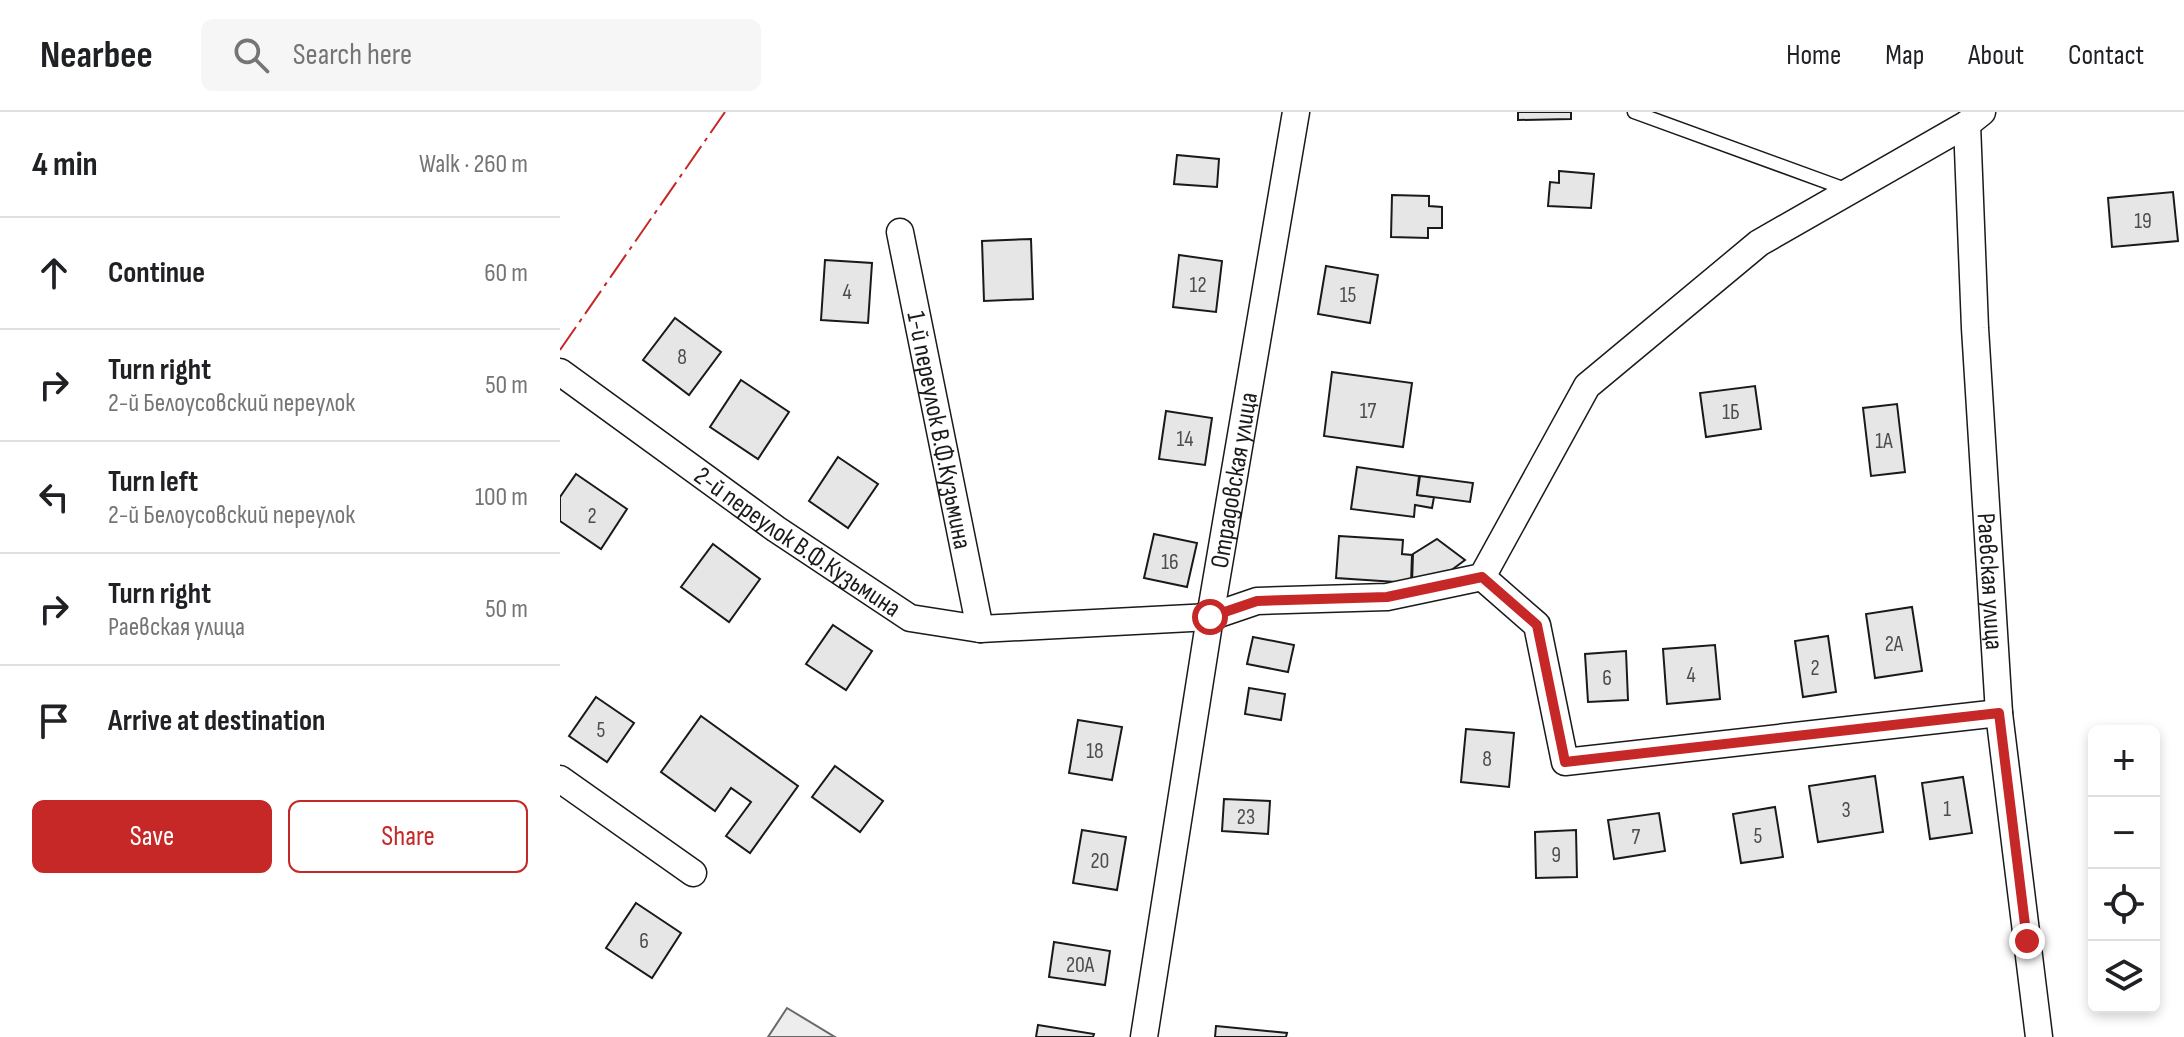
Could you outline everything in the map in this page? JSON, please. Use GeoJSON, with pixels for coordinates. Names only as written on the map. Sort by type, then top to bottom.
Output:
{"type":"FeatureCollection","features":[{"type":"Feature","properties":{"kind":"street","name":"Отрадовская улица"},"geometry":{"type":"LineString","coordinates":[[1144,1037],[1210,617],[1296,112]]}},
{"type":"Feature","properties":{"kind":"street"},"geometry":{"type":"LineString","coordinates":[[1974,118],[1759,243],[1587,386],[1482,577],[1537,625],[1565,762],[1999,713]]}},
{"type":"Feature","properties":{"kind":"street","name":"Раевская улица"},"geometry":{"type":"LineString","coordinates":[[1974,118],[1975,328],[1999,713],[2039,1037]]}},
{"type":"Feature","properties":{"kind":"street","name":"1-й переулок В.Ф.Кузьмина"},"geometry":{"type":"LineString","coordinates":[[900,232],[980,629]]}},
{"type":"Feature","properties":{"kind":"street","name":"2-й переулок В.Ф.Кузьмина"},"geometry":{"type":"LineString","coordinates":[[560,372],[776,529],[910,618],[980,629],[1210,617],[1257,601],[1387,597],[1482,577]]}},
{"type":"Feature","properties":{"kind":"street"},"geometry":{"type":"LineString","coordinates":[[560,779],[693,873]]}},
{"type":"Feature","properties":{"kind":"lane"},"geometry":{"type":"LineString","coordinates":[[1634,112],[1848,190]]}},
{"type":"Feature","properties":{"kind":"shaded area"},"geometry":{"type":"Polygon","coordinates":[[[787,1008],[835,1037],[768,1037],[787,1008]]]}},
{"type":"Feature","properties":{"kind":"building"},"geometry":{"type":"Polygon","coordinates":[[[1518,112],[1571,112],[1571,119],[1518,120],[1518,112]]]}},
{"type":"Feature","properties":{"kind":"building"},"geometry":{"type":"Polygon","coordinates":[[[1177,155],[1219,159],[1217,187],[1174,184],[1177,155]]]}},
{"type":"Feature","properties":{"kind":"building"},"geometry":{"type":"Polygon","coordinates":[[[1559,171],[1594,174],[1591,208],[1548,206],[1550,182],[1559,183],[1559,171]]]}},
{"type":"Feature","properties":{"kind":"building"},"geometry":{"type":"Polygon","coordinates":[[[2173,192],[2178,241],[2112,247],[2108,198],[2173,192]]]}},
{"type":"Feature","properties":{"kind":"building"},"geometry":{"type":"Polygon","coordinates":[[[1392,195],[1429,196],[1429,206],[1442,207],[1442,228],[1428,228],[1428,238],[1391,237],[1392,195]]]}},
{"type":"Feature","properties":{"kind":"building"},"geometry":{"type":"Polygon","coordinates":[[[1031,239],[1033,299],[984,301],[982,241],[1031,239]]]}},
{"type":"Feature","properties":{"kind":"building"},"geometry":{"type":"Polygon","coordinates":[[[1179,255],[1222,261],[1216,312],[1173,307],[1179,255]]]}},
{"type":"Feature","properties":{"kind":"building"},"geometry":{"type":"Polygon","coordinates":[[[825,260],[872,263],[868,323],[821,320],[825,260]]]}},
{"type":"Feature","properties":{"kind":"building"},"geometry":{"type":"Polygon","coordinates":[[[1326,266],[1378,275],[1370,323],[1318,314],[1326,266]]]}},
{"type":"Feature","properties":{"kind":"building"},"geometry":{"type":"Polygon","coordinates":[[[675,318],[721,352],[689,395],[643,360],[675,318]]]}},
{"type":"Feature","properties":{"kind":"building"},"geometry":{"type":"Polygon","coordinates":[[[1332,372],[1412,383],[1403,447],[1324,436],[1332,372]]]}},
{"type":"Feature","properties":{"kind":"building"},"geometry":{"type":"Polygon","coordinates":[[[741,380],[789,412],[758,459],[710,427],[741,380]]]}},
{"type":"Feature","properties":{"kind":"building"},"geometry":{"type":"Polygon","coordinates":[[[1755,386],[1761,429],[1706,437],[1700,393],[1755,386]]]}},
{"type":"Feature","properties":{"kind":"building"},"geometry":{"type":"Polygon","coordinates":[[[1897,404],[1905,472],[1871,476],[1863,408],[1897,404]]]}},
{"type":"Feature","properties":{"kind":"building"},"geometry":{"type":"Polygon","coordinates":[[[1166,411],[1212,418],[1205,465],[1159,459],[1166,411]]]}},
{"type":"Feature","properties":{"kind":"building"},"geometry":{"type":"Polygon","coordinates":[[[838,457],[878,484],[848,528],[809,501],[838,457]]]}},
{"type":"Feature","properties":{"kind":"building"},"geometry":{"type":"Polygon","coordinates":[[[1357,467],[1419,476],[1417,495],[1434,497],[1432,508],[1415,505],[1414,517],[1351,509],[1357,467]]]}},
{"type":"Feature","properties":{"kind":"building"},"geometry":{"type":"Polygon","coordinates":[[[576,474],[627,509],[601,549],[560,521],[560,497],[576,474]]]}},
{"type":"Feature","properties":{"kind":"building"},"geometry":{"type":"Polygon","coordinates":[[[1420,476],[1473,483],[1470,502],[1417,495],[1420,476]]]}},
{"type":"Feature","properties":{"kind":"building"},"geometry":{"type":"Polygon","coordinates":[[[1154,534],[1197,543],[1187,587],[1144,578],[1154,534]]]}},
{"type":"Feature","properties":{"kind":"building"},"geometry":{"type":"Polygon","coordinates":[[[1339,536],[1403,540],[1402,554],[1412,555],[1411,583],[1336,578],[1339,536]]]}},
{"type":"Feature","properties":{"kind":"building"},"geometry":{"type":"Polygon","coordinates":[[[1437,539],[1465,560],[1438,580],[1412,583],[1413,554],[1437,539]]]}},
{"type":"Feature","properties":{"kind":"building"},"geometry":{"type":"Polygon","coordinates":[[[713,544],[760,579],[729,622],[681,587],[713,544]]]}},
{"type":"Feature","properties":{"kind":"building"},"geometry":{"type":"Polygon","coordinates":[[[1912,607],[1922,671],[1875,678],[1866,614],[1912,607]]]}},
{"type":"Feature","properties":{"kind":"building"},"geometry":{"type":"Polygon","coordinates":[[[833,625],[872,651],[846,690],[806,664],[833,625]]]}},
{"type":"Feature","properties":{"kind":"building"},"geometry":{"type":"Polygon","coordinates":[[[1828,636],[1836,692],[1803,697],[1795,641],[1828,636]]]}},
{"type":"Feature","properties":{"kind":"building"},"geometry":{"type":"Polygon","coordinates":[[[1253,637],[1294,645],[1288,672],[1247,664],[1253,637]]]}},
{"type":"Feature","properties":{"kind":"building"},"geometry":{"type":"Polygon","coordinates":[[[1715,645],[1720,699],[1667,704],[1663,649],[1715,645]]]}},
{"type":"Feature","properties":{"kind":"building"},"geometry":{"type":"Polygon","coordinates":[[[1626,651],[1628,700],[1588,702],[1585,654],[1626,651]]]}},
{"type":"Feature","properties":{"kind":"building"},"geometry":{"type":"Polygon","coordinates":[[[1249,688],[1285,694],[1281,720],[1245,714],[1249,688]]]}},
{"type":"Feature","properties":{"kind":"building"},"geometry":{"type":"Polygon","coordinates":[[[596,697],[634,723],[607,762],[569,736],[596,697]]]}},
{"type":"Feature","properties":{"kind":"building"},"geometry":{"type":"Polygon","coordinates":[[[701,716],[798,786],[750,853],[726,836],[751,802],[731,788],[715,811],[661,772],[701,716]]]}},
{"type":"Feature","properties":{"kind":"building"},"geometry":{"type":"Polygon","coordinates":[[[1078,720],[1122,727],[1112,780],[1069,773],[1078,720]]]}},
{"type":"Feature","properties":{"kind":"building"},"geometry":{"type":"Polygon","coordinates":[[[1466,729],[1514,733],[1509,787],[1461,782],[1466,729]]]}},
{"type":"Feature","properties":{"kind":"building"},"geometry":{"type":"Polygon","coordinates":[[[835,766],[883,801],[860,832],[812,797],[835,766]]]}},
{"type":"Feature","properties":{"kind":"building"},"geometry":{"type":"Polygon","coordinates":[[[1875,776],[1883,832],[1818,842],[1809,786],[1875,776]]]}},
{"type":"Feature","properties":{"kind":"building"},"geometry":{"type":"Polygon","coordinates":[[[1963,777],[1972,833],[1930,839],[1922,783],[1963,777]]]}},
{"type":"Feature","properties":{"kind":"building"},"geometry":{"type":"Polygon","coordinates":[[[1224,799],[1270,801],[1268,834],[1222,831],[1224,799]]]}},
{"type":"Feature","properties":{"kind":"building"},"geometry":{"type":"Polygon","coordinates":[[[1775,807],[1783,857],[1741,863],[1733,814],[1775,807]]]}},
{"type":"Feature","properties":{"kind":"building"},"geometry":{"type":"Polygon","coordinates":[[[1659,813],[1665,851],[1614,859],[1608,820],[1659,813]]]}},
{"type":"Feature","properties":{"kind":"building"},"geometry":{"type":"Polygon","coordinates":[[[1082,830],[1126,837],[1117,890],[1073,883],[1082,830]]]}},
{"type":"Feature","properties":{"kind":"building"},"geometry":{"type":"Polygon","coordinates":[[[1576,830],[1577,877],[1536,878],[1535,832],[1576,830]]]}},
{"type":"Feature","properties":{"kind":"building"},"geometry":{"type":"Polygon","coordinates":[[[636,903],[681,933],[652,978],[606,948],[636,903]]]}},
{"type":"Feature","properties":{"kind":"building"},"geometry":{"type":"Polygon","coordinates":[[[1054,942],[1110,951],[1105,985],[1049,977],[1054,942]]]}},
{"type":"Feature","properties":{"kind":"building"},"geometry":{"type":"Polygon","coordinates":[[[1038,1025],[1094,1034],[1093,1037],[1036,1037],[1038,1025]]]}},
{"type":"Feature","properties":{"kind":"building"},"geometry":{"type":"Polygon","coordinates":[[[1216,1026],[1287,1033],[1286,1037],[1215,1037],[1216,1026]]]}},
{"type":"Feature","properties":{"kind":"power"},"geometry":{"type":"LineString","coordinates":[[560,350],[725,112]]}},
{"type":"Feature","properties":{"kind":"route"},"geometry":{"type":"LineString","coordinates":[[1210,617],[1257,601],[1387,597],[1482,577],[1537,625],[1565,762],[1999,713],[2027,941]]}}]}
